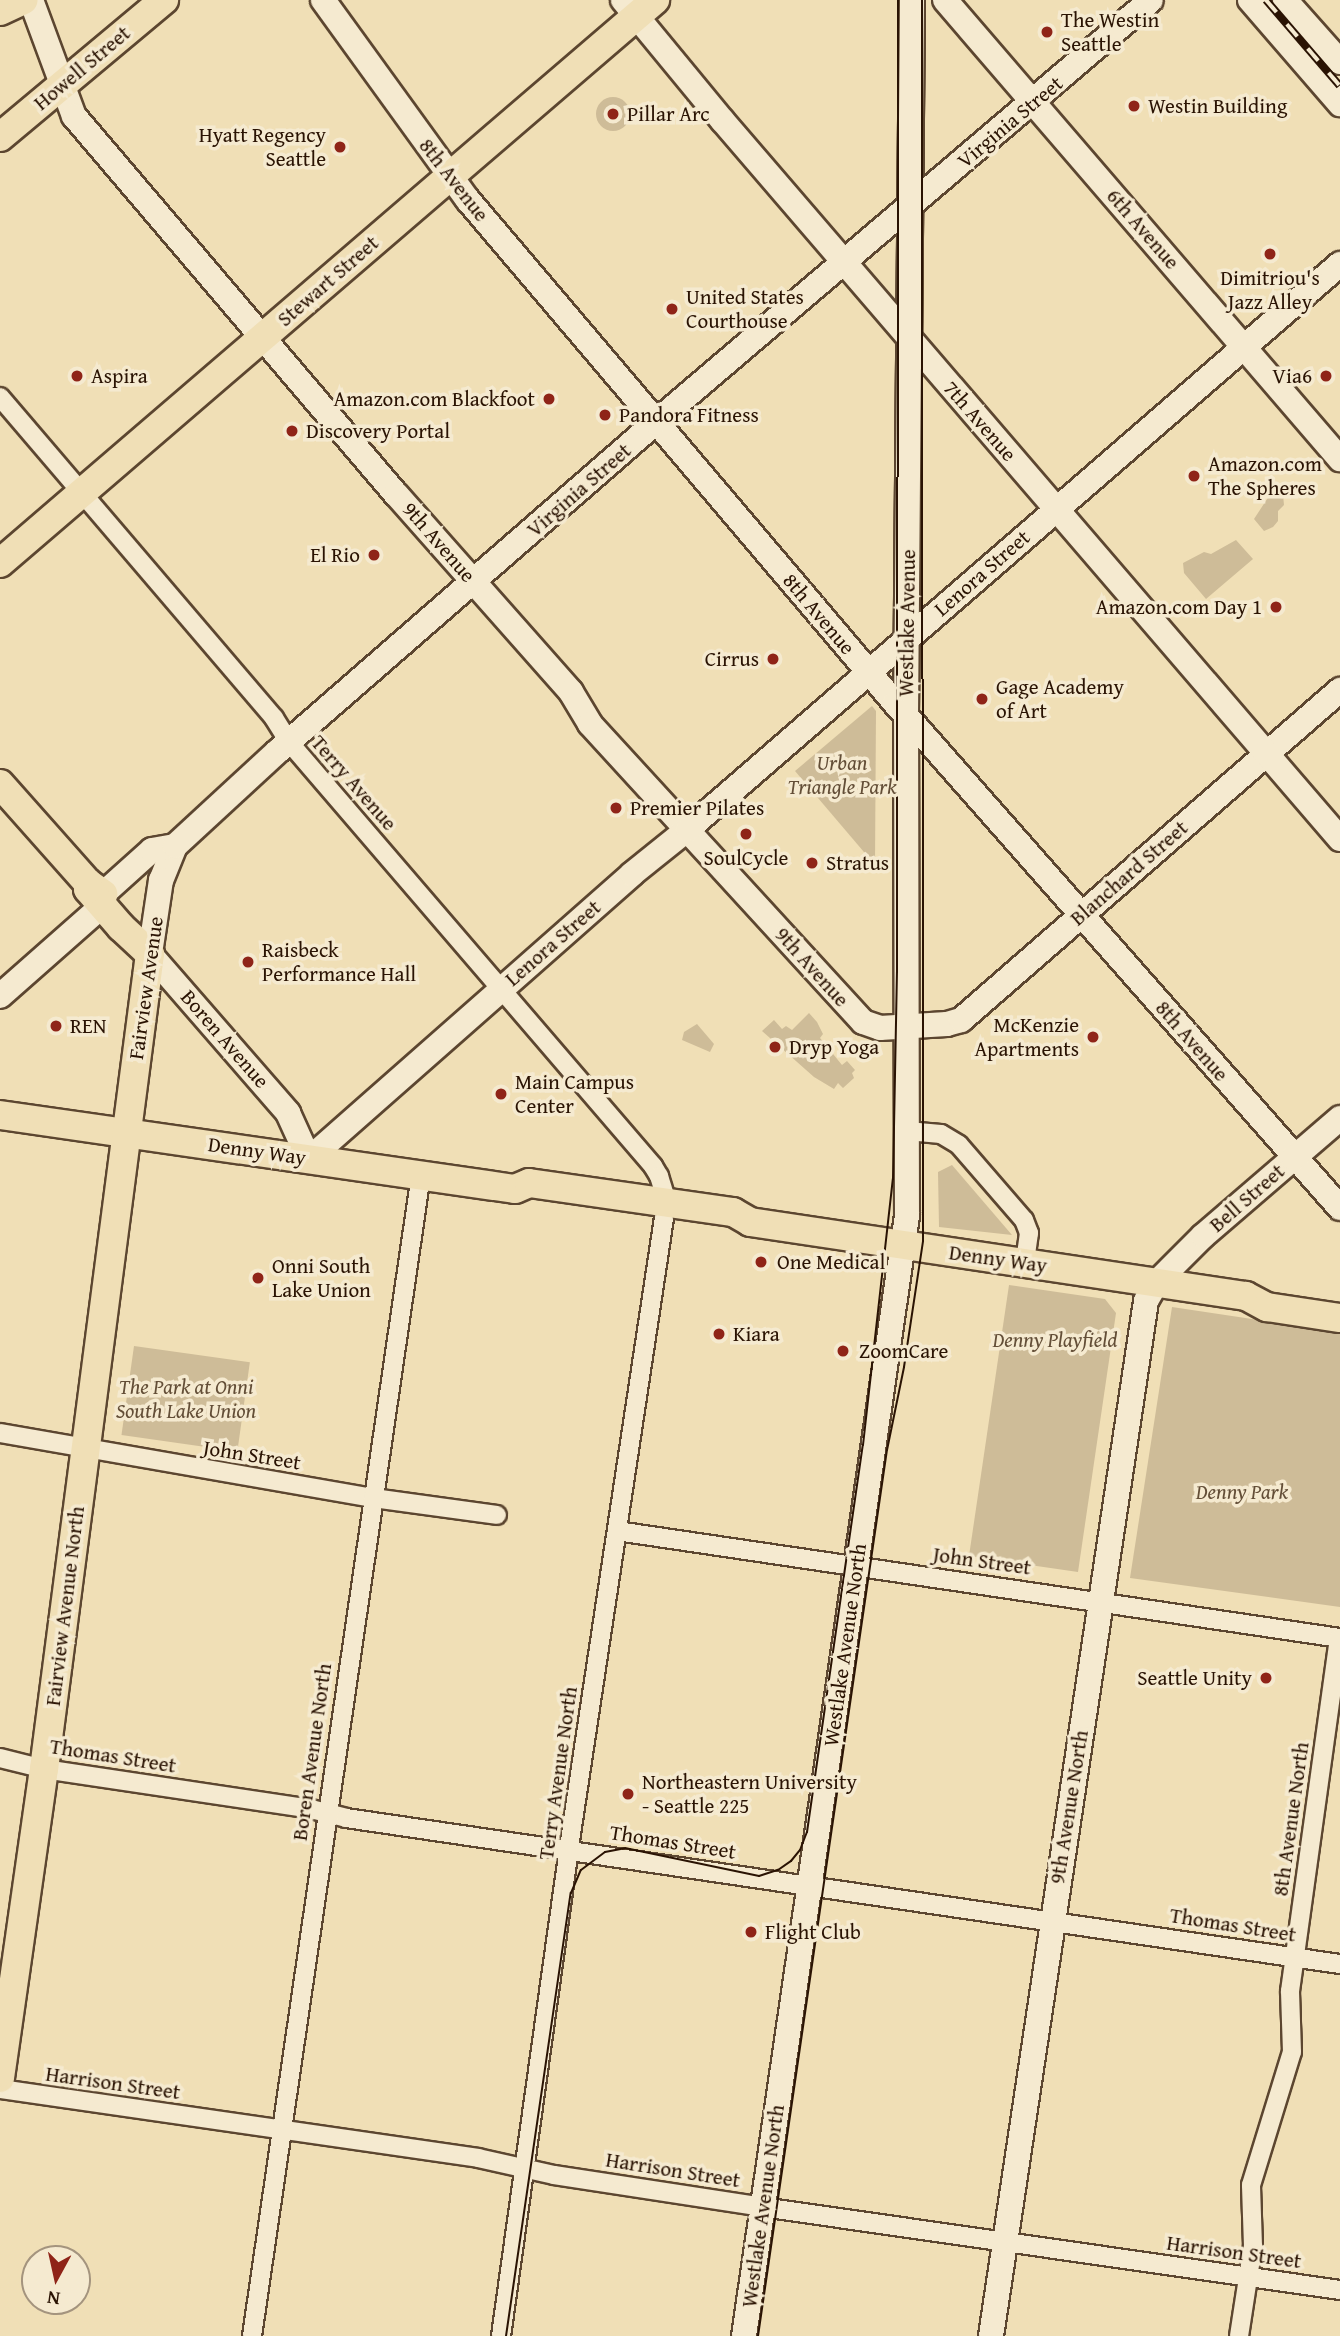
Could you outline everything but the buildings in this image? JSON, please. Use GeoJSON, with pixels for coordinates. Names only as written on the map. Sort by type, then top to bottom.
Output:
{"type":"FeatureCollection","features":[{"type":"Feature","properties":{"kind":"main road"},"geometry":{"type":"LineString","coordinates":[[0,11],[24,0]]}},
{"type":"Feature","properties":{"kind":"main road","name":"9th Avenue"},"geometry":{"type":"LineString","coordinates":[[31,0],[74,116],[571,692],[590,724],[863,1022],[880,1028],[905,1027]]}},
{"type":"Feature","properties":{"kind":"main road","name":"Howell Street"},"geometry":{"type":"LineString","coordinates":[[0,137],[164,0]]}},
{"type":"Feature","properties":{"kind":"main road","name":"8th Avenue"},"geometry":{"type":"LineString","coordinates":[[323,0],[448,178],[906,716],[1340,1208]]}},
{"type":"Feature","properties":{"kind":"main road","name":"Westlake Avenue"},"geometry":{"type":"LineString","coordinates":[[903,1245],[907,1216],[906,716],[912,0]]}},
{"type":"Feature","properties":{"kind":"main road","name":"6th Avenue"},"geometry":{"type":"LineString","coordinates":[[945,0],[1340,459]]}},
{"type":"Feature","properties":{"kind":"main road","name":"Virginia Street"},"geometry":{"type":"LineString","coordinates":[[0,996],[98,894],[152,850],[175,846],[289,742],[656,422],[1152,0]]}},
{"type":"Feature","properties":{"kind":"main road"},"geometry":{"type":"LineString","coordinates":[[1250,0],[1340,104]]}},
{"type":"Feature","properties":{"kind":"main road"},"geometry":{"type":"LineString","coordinates":[[1285,0],[1340,62]]}},
{"type":"Feature","properties":{"kind":"main road","name":"Stewart Street"},"geometry":{"type":"LineString","coordinates":[[0,562],[448,178],[638,6]]}},
{"type":"Feature","properties":{"kind":"main road","name":"7th Avenue"},"geometry":{"type":"LineString","coordinates":[[638,6],[844,262],[1340,839]]}},
{"type":"Feature","properties":{"kind":"main road","name":"Lenora Street"},"geometry":{"type":"LineString","coordinates":[[309,1159],[632,874],[688,829],[1340,264]]}},
{"type":"Feature","properties":{"kind":"main road","name":"Blanchard Street"},"geometry":{"type":"LineString","coordinates":[[905,1027],[961,1020],[1340,691]]}},
{"type":"Feature","properties":{"kind":"main road","name":"Boren Avenue"},"geometry":{"type":"LineString","coordinates":[[0,784],[98,894],[121,927],[150,954],[288,1113],[309,1159]]}},
{"type":"Feature","properties":{"kind":"main road","name":"Fairview Avenue"},"geometry":{"type":"LineString","coordinates":[[126,1132],[161,880],[175,846]]}},
{"type":"Feature","properties":{"kind":"main road","name":"Denny Way"},"geometry":{"type":"LineString","coordinates":[[0,1115],[515,1189],[527,1198],[666,1210],[730,1227],[750,1222],[1157,1282],[1246,1296],[1267,1307],[1340,1318]]}},
{"type":"Feature","properties":{"kind":"main road","name":"Bell Street"},"geometry":{"type":"LineString","coordinates":[[1157,1282],[1203,1236],[1340,1118]]}},
{"type":"Feature","properties":{"kind":"main road","name":"Fairview Avenue North"},"geometry":{"type":"LineString","coordinates":[[0,2078],[44,1769],[126,1132]]}},
{"type":"Feature","properties":{"kind":"main road","name":"Westlake Avenue North"},"geometry":{"type":"LineString","coordinates":[[744,2336],[903,1245]]}},
{"type":"Feature","properties":{"kind":"main road","name":"9th Avenue North"},"geometry":{"type":"LineString","coordinates":[[991,2336],[1145,1305],[1157,1282]]}},
{"type":"Feature","properties":{"kind":"main road","name":"Denny Way"},"geometry":{"type":"LineString","coordinates":[[1246,1296],[1268,1291],[1340,1302]]}},
{"type":"Feature","properties":{"kind":"street","name":"Terry Avenue"},"geometry":{"type":"LineString","coordinates":[[0,397],[274,718],[289,742],[653,1166],[659,1176],[666,1210]]}},
{"type":"Feature","properties":{"kind":"street"},"geometry":{"type":"LineString","coordinates":[[906,1131],[941,1134],[959,1145],[1024,1220],[1029,1233],[1025,1263]]}},
{"type":"Feature","properties":{"kind":"street","name":"Boren Avenue North"},"geometry":{"type":"LineString","coordinates":[[251,2336],[421,1175]]}},
{"type":"Feature","properties":{"kind":"street","name":"Terry Avenue North"},"geometry":{"type":"LineString","coordinates":[[501,2336],[569,1849],[666,1210]]}},
{"type":"Feature","properties":{"kind":"street","name":"John Street"},"geometry":{"type":"LineString","coordinates":[[0,1433],[373,1498],[497,1515]]}},
{"type":"Feature","properties":{"kind":"street","name":"John Street"},"geometry":{"type":"LineString","coordinates":[[617,1531],[1339,1638]]}},
{"type":"Feature","properties":{"kind":"street","name":"8th Avenue North"},"geometry":{"type":"LineString","coordinates":[[1239,2336],[1252,2246],[1251,2185],[1292,2052],[1290,1991],[1339,1638]]}},
{"type":"Feature","properties":{"kind":"street","name":"Thomas Street"},"geometry":{"type":"LineString","coordinates":[[0,1758],[44,1769],[326,1813],[1340,1964]]}},
{"type":"Feature","properties":{"kind":"street","name":"Harrison Street"},"geometry":{"type":"LineString","coordinates":[[0,2089],[478,2158],[526,2169],[762,2207],[1340,2290]]}},
{"type":"Feature","properties":{"kind":"green space"},"geometry":{"type":"Polygon","coordinates":[[[613,97],[625,102],[630,114],[625,126],[613,131],[601,126],[596,114],[601,102],[613,97]]]}},
{"type":"Feature","properties":{"kind":"green space"},"geometry":{"type":"Polygon","coordinates":[[[1273,490],[1283,495],[1284,505],[1278,511],[1278,521],[1264,531],[1254,519],[1273,490]]]}},
{"type":"Feature","properties":{"kind":"green space"},"geometry":{"type":"Polygon","coordinates":[[[1236,540],[1253,559],[1206,599],[1184,573],[1183,563],[1204,552],[1211,554],[1236,540]]]}},
{"type":"Feature","properties":{"kind":"green space","name":"Urban Triangle Park"},"geometry":{"type":"Polygon","coordinates":[[[872,706],[876,711],[875,865],[795,771],[872,706]]]}},
{"type":"Feature","properties":{"kind":"green space"},"geometry":{"type":"Polygon","coordinates":[[[809,1013],[823,1034],[820,1038],[842,1065],[847,1061],[855,1070],[852,1073],[854,1078],[843,1088],[838,1083],[834,1089],[814,1077],[762,1031],[774,1020],[782,1029],[786,1026],[792,1030],[809,1013]]]}},
{"type":"Feature","properties":{"kind":"green space"},"geometry":{"type":"Polygon","coordinates":[[[697,1024],[714,1044],[710,1052],[682,1040],[684,1032],[697,1024]]]}},
{"type":"Feature","properties":{"kind":"green space"},"geometry":{"type":"Polygon","coordinates":[[[952,1165],[1012,1235],[939,1227],[938,1172],[952,1165]]]}},
{"type":"Feature","properties":{"kind":"green space","name":"Denny Playfield"},"geometry":{"type":"Polygon","coordinates":[[[1009,1285],[1105,1299],[1116,1313],[1078,1572],[969,1556],[1009,1285]]]}},
{"type":"Feature","properties":{"kind":"green space","name":"Denny Park"},"geometry":{"type":"Polygon","coordinates":[[[1172,1307],[1340,1332],[1340,1607],[1130,1578],[1172,1307]]]}},
{"type":"Feature","properties":{"kind":"green space","name":"The Park at Onni South Lake Union"},"geometry":{"type":"Polygon","coordinates":[[[134,1346],[250,1362],[237,1451],[121,1435],[134,1346]]]}},
{"type":"Feature","properties":{"kind":"tram line"},"geometry":{"type":"LineString","coordinates":[[506,2336],[571,1893],[581,1870],[605,1852],[625,1848],[759,1876],[778,1870],[791,1861],[800,1850],[807,1832],[863,1445],[893,1179],[897,972],[898,0]]}},
{"type":"Feature","properties":{"kind":"tram line"},"geometry":{"type":"LineString","coordinates":[[758,2336],[887,1450],[904,1367],[923,1241],[922,0]]}},
{"type":"Feature","properties":{"kind":"railway"},"geometry":{"type":"LineString","coordinates":[[1266,0],[1340,86]]}},
{"type":"Feature","properties":{"kind":"place","name":"The Westin Seattle"},"geometry":{"type":"Point","coordinates":[1047,32]}},
{"type":"Feature","properties":{"kind":"place","name":"Westin Building"},"geometry":{"type":"Point","coordinates":[1134,106]}},
{"type":"Feature","properties":{"kind":"place","name":"Pillar Arc"},"geometry":{"type":"Point","coordinates":[613,114]}},
{"type":"Feature","properties":{"kind":"place","name":"Hyatt Regency Seattle"},"geometry":{"type":"Point","coordinates":[340,147]}},
{"type":"Feature","properties":{"kind":"place","name":"Dimitriou's Jazz Alley"},"geometry":{"type":"Point","coordinates":[1270,254]}},
{"type":"Feature","properties":{"kind":"place","name":"United States Courthouse"},"geometry":{"type":"Point","coordinates":[672,309]}},
{"type":"Feature","properties":{"kind":"place","name":"Aspira"},"geometry":{"type":"Point","coordinates":[77,376]}},
{"type":"Feature","properties":{"kind":"place","name":"Via6"},"geometry":{"type":"Point","coordinates":[1326,376]}},
{"type":"Feature","properties":{"kind":"place","name":"Amazon.com Blackfoot"},"geometry":{"type":"Point","coordinates":[549,399]}},
{"type":"Feature","properties":{"kind":"place","name":"Pandora Fitness"},"geometry":{"type":"Point","coordinates":[605,415]}},
{"type":"Feature","properties":{"kind":"place","name":"Discovery Portal"},"geometry":{"type":"Point","coordinates":[292,431]}},
{"type":"Feature","properties":{"kind":"place","name":"Amazon.com The Spheres"},"geometry":{"type":"Point","coordinates":[1194,476]}},
{"type":"Feature","properties":{"kind":"place","name":"El Rio"},"geometry":{"type":"Point","coordinates":[374,555]}},
{"type":"Feature","properties":{"kind":"place","name":"Amazon.com Day 1"},"geometry":{"type":"Point","coordinates":[1276,607]}},
{"type":"Feature","properties":{"kind":"place","name":"Cirrus"},"geometry":{"type":"Point","coordinates":[773,659]}},
{"type":"Feature","properties":{"kind":"place","name":"Gage Academy of Art"},"geometry":{"type":"Point","coordinates":[982,699]}},
{"type":"Feature","properties":{"kind":"place","name":"Premier Pilates"},"geometry":{"type":"Point","coordinates":[616,808]}},
{"type":"Feature","properties":{"kind":"place","name":"SoulCycle"},"geometry":{"type":"Point","coordinates":[746,834]}},
{"type":"Feature","properties":{"kind":"place","name":"Stratus"},"geometry":{"type":"Point","coordinates":[812,863]}},
{"type":"Feature","properties":{"kind":"place","name":"Raisbeck Performance Hall"},"geometry":{"type":"Point","coordinates":[248,962]}},
{"type":"Feature","properties":{"kind":"place","name":"REN"},"geometry":{"type":"Point","coordinates":[56,1026]}},
{"type":"Feature","properties":{"kind":"place","name":"McKenzie Apartments"},"geometry":{"type":"Point","coordinates":[1093,1037]}},
{"type":"Feature","properties":{"kind":"place","name":"Dryp Yoga"},"geometry":{"type":"Point","coordinates":[775,1047]}},
{"type":"Feature","properties":{"kind":"place","name":"Main Campus Center"},"geometry":{"type":"Point","coordinates":[501,1094]}},
{"type":"Feature","properties":{"kind":"place","name":"One Medical"},"geometry":{"type":"Point","coordinates":[761,1262]}},
{"type":"Feature","properties":{"kind":"place","name":"Onni South Lake Union"},"geometry":{"type":"Point","coordinates":[258,1278]}},
{"type":"Feature","properties":{"kind":"place","name":"Kiara"},"geometry":{"type":"Point","coordinates":[719,1334]}},
{"type":"Feature","properties":{"kind":"place","name":"ZoomCare"},"geometry":{"type":"Point","coordinates":[843,1351]}},
{"type":"Feature","properties":{"kind":"place","name":"Seattle Unity"},"geometry":{"type":"Point","coordinates":[1266,1678]}},
{"type":"Feature","properties":{"kind":"place","name":"Northeastern University - Seattle 225"},"geometry":{"type":"Point","coordinates":[628,1794]}},
{"type":"Feature","properties":{"kind":"place","name":"Flight Club"},"geometry":{"type":"Point","coordinates":[751,1932]}}]}
